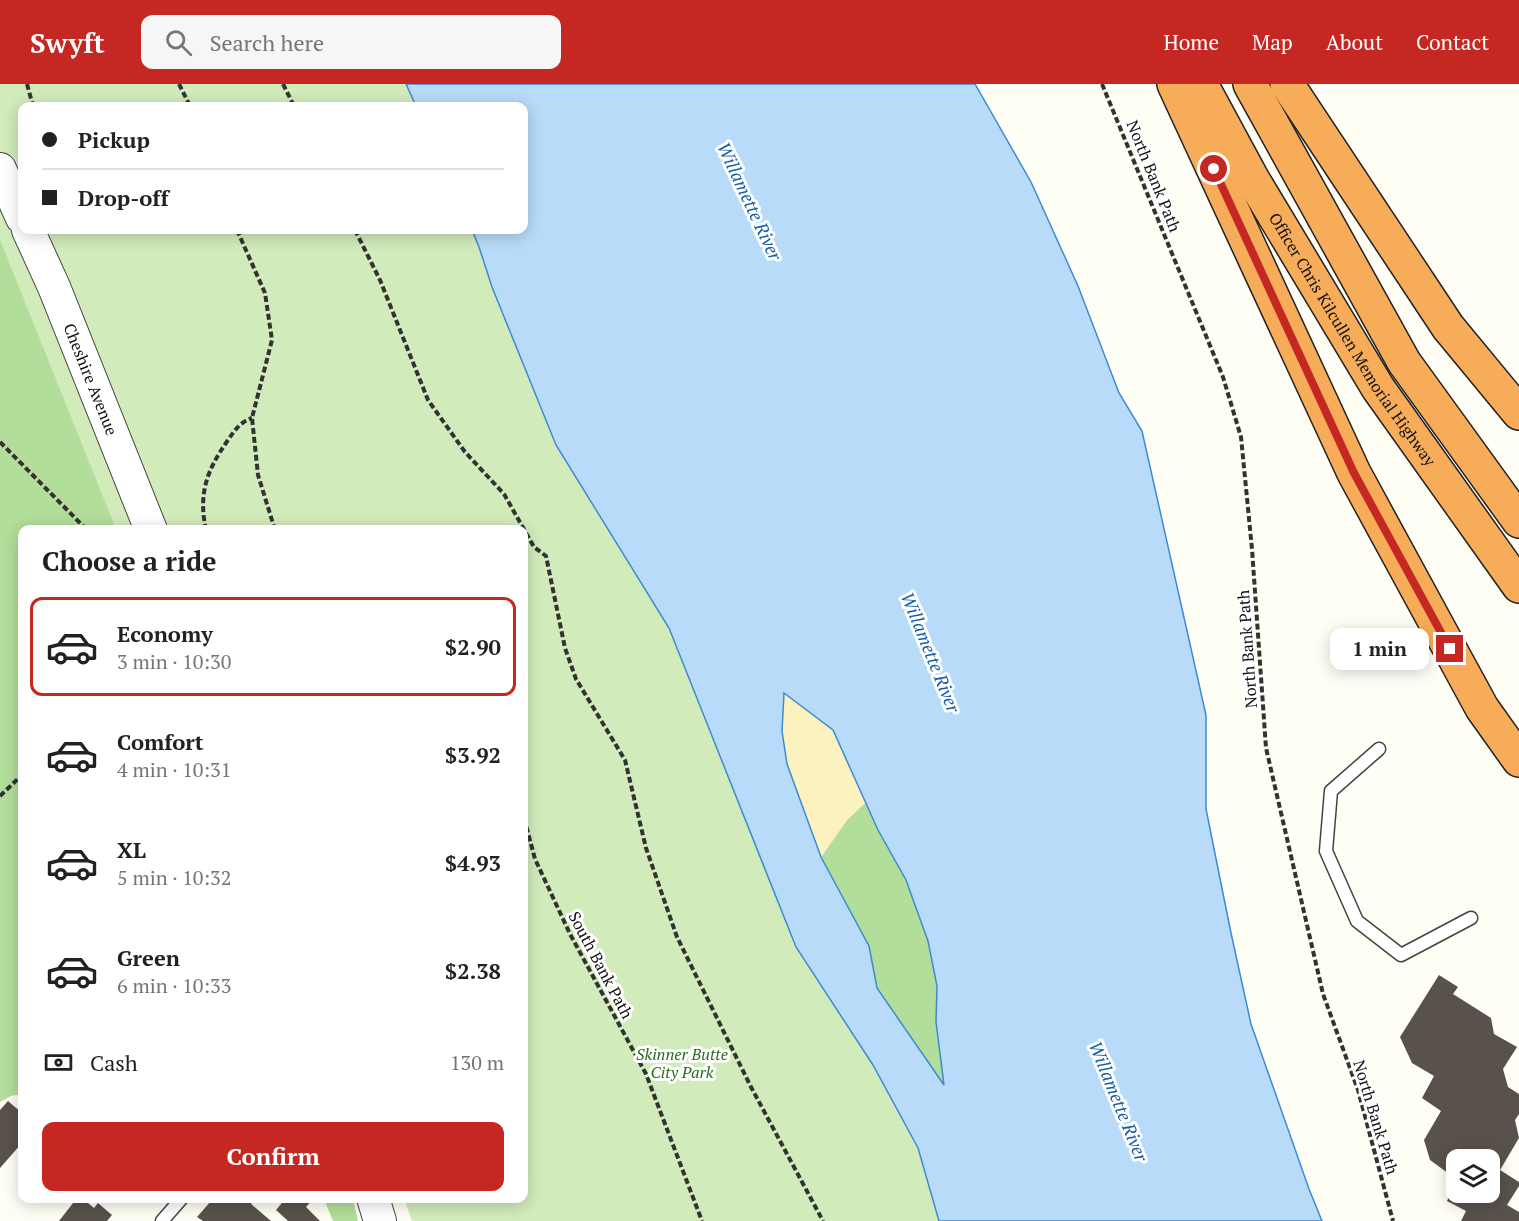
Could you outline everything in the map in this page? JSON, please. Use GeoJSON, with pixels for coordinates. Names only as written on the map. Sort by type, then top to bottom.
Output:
{"type":"FeatureCollection","features":[{"type":"Feature","properties":{"kind":"highway"},"geometry":{"type":"LineString","coordinates":[[1174,84],[1354,473],[1482,708],[1519,760]]}},
{"type":"Feature","properties":{"kind":"highway","name":"Officer Chris Kilcullen Memorial Highway"},"geometry":{"type":"LineString","coordinates":[[1201,84],[1253,180],[1378,388],[1519,586]]}},
{"type":"Feature","properties":{"kind":"highway","name":"Officer Chris Kilcullen Memorial Highway"},"geometry":{"type":"LineString","coordinates":[[1250,84],[1404,362],[1519,521]]}},
{"type":"Feature","properties":{"kind":"highway"},"geometry":{"type":"LineString","coordinates":[[1287,84],[1448,327],[1519,413]]}},
{"type":"Feature","properties":{"kind":"street"},"geometry":{"type":"LineString","coordinates":[[0,169],[18,209]]}},
{"type":"Feature","properties":{"kind":"street","name":"Cheshire Avenue"},"geometry":{"type":"LineString","coordinates":[[30,234],[54,287],[149,525]]}},
{"type":"Feature","properties":{"kind":"street"},"geometry":{"type":"LineString","coordinates":[[375,1203],[380,1221]]}},
{"type":"Feature","properties":{"kind":"lane"},"geometry":{"type":"LineString","coordinates":[[1379,749],[1331,791],[1326,851],[1357,921],[1401,955],[1471,918]]}},
{"type":"Feature","properties":{"kind":"lane"},"geometry":{"type":"LineString","coordinates":[[162,1221],[178,1203]]}},
{"type":"Feature","properties":{"kind":"path"},"geometry":{"type":"LineString","coordinates":[[27,84],[32,102]]}},
{"type":"Feature","properties":{"kind":"path"},"geometry":{"type":"LineString","coordinates":[[179,84],[188,102]]}},
{"type":"Feature","properties":{"kind":"path"},"geometry":{"type":"LineString","coordinates":[[283,84],[292,102]]}},
{"type":"Feature","properties":{"kind":"path","name":"North Bank Path"},"geometry":{"type":"LineString","coordinates":[[1102,84],[1223,377],[1240,437],[1266,748],[1323,994],[1358,1090],[1393,1221]]}},
{"type":"Feature","properties":{"kind":"path"},"geometry":{"type":"LineString","coordinates":[[239,234],[265,293],[272,340],[252,418],[258,475],[273,525]]}},
{"type":"Feature","properties":{"kind":"path"},"geometry":{"type":"LineString","coordinates":[[357,234],[380,280],[428,400],[465,452],[504,494],[522,525]]}},
{"type":"Feature","properties":{"kind":"path"},"geometry":{"type":"LineString","coordinates":[[205,525],[202,514],[206,479],[213,462],[242,422],[252,418]]}},
{"type":"Feature","properties":{"kind":"path"},"geometry":{"type":"LineString","coordinates":[[0,442],[82,525]]}},
{"type":"Feature","properties":{"kind":"path"},"geometry":{"type":"LineString","coordinates":[[528,536],[534,547],[546,556],[565,648],[576,679],[626,760],[646,848],[677,937],[751,1087],[823,1221]]}},
{"type":"Feature","properties":{"kind":"path"},"geometry":{"type":"LineString","coordinates":[[0,796],[18,779]]}},
{"type":"Feature","properties":{"kind":"path","name":"South Bank Path"},"geometry":{"type":"LineString","coordinates":[[528,833],[535,858],[570,934],[646,1074],[702,1221]]}},
{"type":"Feature","properties":{"kind":"green space","name":"Skinner Butte City Park"},"geometry":{"type":"Polygon","coordinates":[[[0,84],[406,84],[414,102],[18,102],[18,234],[474,234],[492,287],[556,445],[669,628],[796,947],[873,1065],[918,1149],[939,1221],[412,1221],[405,1203],[528,1203],[528,525],[18,525],[18,610],[0,971],[0,84]]]}},
{"type":"Feature","properties":{"kind":"green space"},"geometry":{"type":"Polygon","coordinates":[[[0,240],[114,525],[18,525],[18,1095],[0,1102],[0,240]]]}},
{"type":"Feature","properties":{"kind":"green space"},"geometry":{"type":"Polygon","coordinates":[[[866,802],[878,830],[906,880],[928,941],[937,986],[936,1022],[945,1087],[877,988],[869,946],[821,857],[847,820],[866,802]]]}},
{"type":"Feature","properties":{"kind":"green space"},"geometry":{"type":"Polygon","coordinates":[[[326,1203],[354,1203],[358,1221],[333,1221],[326,1203]]]}},
{"type":"Feature","properties":{"kind":"sand"},"geometry":{"type":"Polygon","coordinates":[[[784,692],[833,730],[866,802],[847,820],[821,857],[787,764],[782,731],[784,692]]]}},
{"type":"Feature","properties":{"kind":"water","name":"Willamette River"},"geometry":{"type":"Polygon","coordinates":[[[406,84],[975,84],[1031,182],[1078,286],[1119,393],[1142,431],[1206,715],[1206,809],[1251,1024],[1322,1221],[939,1221],[918,1148],[873,1065],[796,947],[669,628],[556,445],[492,287],[474,234],[528,234],[528,102],[414,102],[406,84]],[[784,693],[782,731],[787,764],[821,857],[869,946],[877,988],[944,1085],[936,1022],[937,986],[928,941],[906,880],[878,830],[833,730],[784,693]]]}},
{"type":"Feature","properties":{"kind":"building"},"geometry":{"type":"Polygon","coordinates":[[[1439,975],[1458,987],[1453,994],[1491,1018],[1494,1034],[1517,1047],[1503,1069],[1508,1087],[1519,1094],[1519,1114],[1515,1120],[1519,1138],[1500,1170],[1500,1149],[1446,1149],[1446,1172],[1430,1160],[1424,1140],[1441,1111],[1422,1098],[1434,1076],[1412,1063],[1400,1037],[1439,975]]]}},
{"type":"Feature","properties":{"kind":"building"},"geometry":{"type":"Polygon","coordinates":[[[8,1101],[18,1110],[18,1148],[0,1168],[0,1110],[8,1101]]]}},
{"type":"Feature","properties":{"kind":"building"},"geometry":{"type":"Polygon","coordinates":[[[1500,1170],[1519,1182],[1519,1186],[1507,1205],[1519,1212],[1519,1221],[1461,1221],[1466,1211],[1451,1203],[1500,1203],[1500,1170]]]}},
{"type":"Feature","properties":{"kind":"building"},"geometry":{"type":"Polygon","coordinates":[[[73,1203],[88,1203],[94,1208],[98,1203],[112,1215],[107,1221],[59,1221],[73,1203]]]}},
{"type":"Feature","properties":{"kind":"building"},"geometry":{"type":"Polygon","coordinates":[[[209,1203],[252,1203],[271,1221],[203,1221],[197,1217],[209,1203]]]}},
{"type":"Feature","properties":{"kind":"building"},"geometry":{"type":"Polygon","coordinates":[[[282,1203],[310,1203],[306,1207],[320,1221],[288,1221],[276,1210],[282,1203]]]}},
{"type":"Feature","properties":{"kind":"route"},"geometry":{"type":"LineString","coordinates":[[1214,169],[1354,473],[1450,649]]}}]}
